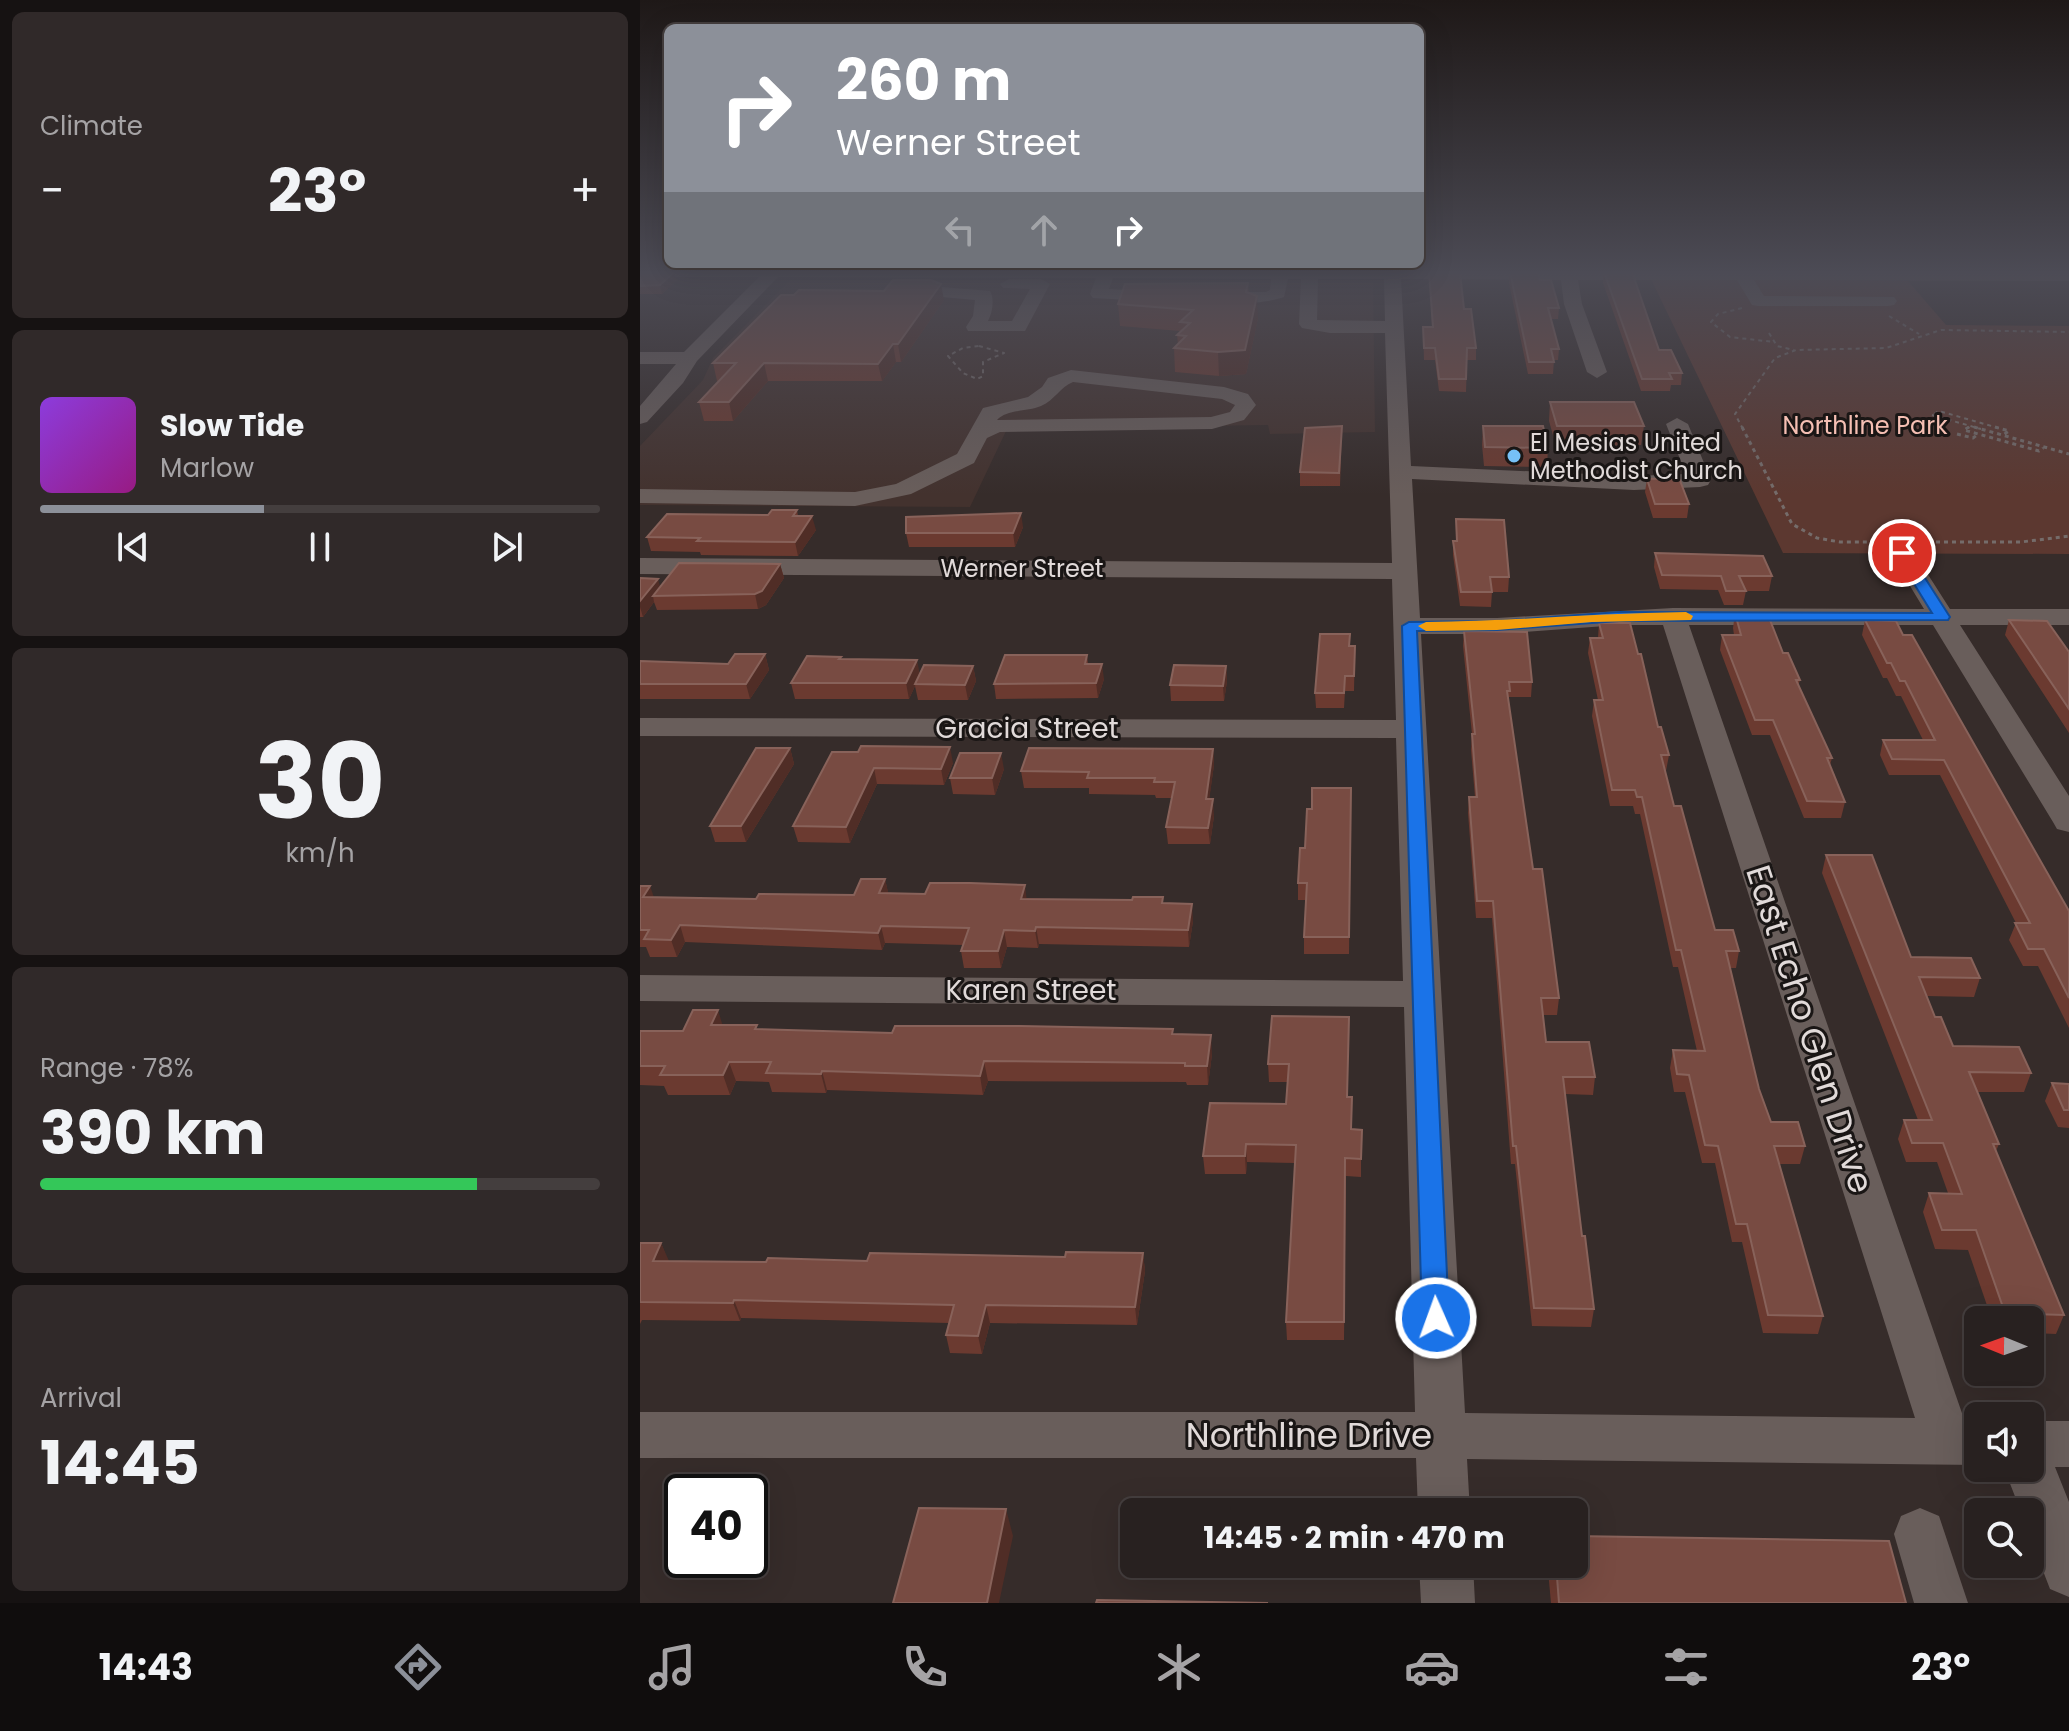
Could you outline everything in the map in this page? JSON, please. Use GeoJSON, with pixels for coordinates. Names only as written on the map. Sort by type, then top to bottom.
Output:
{"type":"FeatureCollection","features":[{"type":"Feature","properties":{"kind":"street"},"geometry":{"type":"LineString","coordinates":[[640,418],[701,346]]}},
{"type":"Feature","properties":{"kind":"street"},"geometry":{"type":"LineString","coordinates":[[1395,346],[1409,626],[1443,1498]]}},
{"type":"Feature","properties":{"kind":"street"},"geometry":{"type":"LineString","coordinates":[[1588,346],[1597,372]]}},
{"type":"Feature","properties":{"kind":"street"},"geometry":{"type":"LineString","coordinates":[[640,358],[689,358]]}},
{"type":"Feature","properties":{"kind":"street"},"geometry":{"type":"LineString","coordinates":[[640,496],[855,499],[903,489],[966,458],[979,434],[992,411],[1040,400],[1049,395],[1055,382],[1077,376],[1224,393],[1241,398],[1246,405],[1237,416],[1212,423],[996,426],[979,434]]}},
{"type":"Feature","properties":{"kind":"street"},"geometry":{"type":"LineString","coordinates":[[1400,472],[1634,483],[1700,480],[1677,424]]}},
{"type":"Feature","properties":{"kind":"street"},"geometry":{"type":"LineString","coordinates":[[1903,546],[1942,617],[2069,822]]}},
{"type":"Feature","properties":{"kind":"street","name":"Werner Street"},"geometry":{"type":"LineString","coordinates":[[640,566],[1405,571]]}},
{"type":"Feature","properties":{"kind":"street","name":"East Echo Glen Drive"},"geometry":{"type":"LineString","coordinates":[[1673,616],[1962,1441]]}},
{"type":"Feature","properties":{"kind":"street"},"geometry":{"type":"LineString","coordinates":[[1409,626],[1497,626],[1592,617],[2069,617]]}},
{"type":"Feature","properties":{"kind":"street","name":"Gracia Street"},"geometry":{"type":"LineString","coordinates":[[640,727],[1413,729]]}},
{"type":"Feature","properties":{"kind":"street","name":"Karen Street"},"geometry":{"type":"LineString","coordinates":[[640,988],[1422,994]]}},
{"type":"Feature","properties":{"kind":"street","name":"Northline Drive"},"geometry":{"type":"LineString","coordinates":[[640,1435],[1440,1435],[1962,1441]]}},
{"type":"Feature","properties":{"kind":"street"},"geometry":{"type":"LineString","coordinates":[[2044,1444],[2069,1444]]}},
{"type":"Feature","properties":{"kind":"street"},"geometry":{"type":"LineString","coordinates":[[2035,1482],[2069,1570]]}},
{"type":"Feature","properties":{"kind":"street"},"geometry":{"type":"LineString","coordinates":[[1920,1534],[1941,1603]]}},
{"type":"Feature","properties":{"kind":"street"},"geometry":{"type":"LineString","coordinates":[[1447,1578],[1448,1603]]}},
{"type":"Feature","properties":{"kind":"path"},"geometry":{"type":"LineString","coordinates":[[979,346],[1004,353],[983,362],[983,376],[977,379],[963,373],[948,356],[963,348],[979,346]]}},
{"type":"Feature","properties":{"kind":"path"},"geometry":{"type":"LineString","coordinates":[[1777,346],[1796,350],[1892,346]]}},
{"type":"Feature","properties":{"kind":"path"},"geometry":{"type":"LineString","coordinates":[[1796,350],[1775,358],[1735,414],[1792,524],[1817,538],[1903,546],[2021,542],[2069,536]]}},
{"type":"Feature","properties":{"kind":"path"},"geometry":{"type":"LineString","coordinates":[[2003,435],[2009,431],[1939,411],[1932,415],[2069,454]]}},
{"type":"Feature","properties":{"kind":"path"},"geometry":{"type":"LineString","coordinates":[[1971,426],[1964,430],[2039,451],[2044,447]]}},
{"type":"Feature","properties":{"kind":"path"},"geometry":{"type":"LineString","coordinates":[[1957,434],[1973,438],[1979,434]]}},
{"type":"Feature","properties":{"kind":"shaded area"},"geometry":{"type":"Polygon","coordinates":[[[725,346],[1374,346],[1375,432],[1270,434],[1268,425],[1007,429],[970,507],[640,505],[640,446],[703,380],[713,358],[725,346]]]}},
{"type":"Feature","properties":{"kind":"green space","name":"Northline Park"},"geometry":{"type":"Polygon","coordinates":[[[1683,346],[2069,346],[2069,554],[1783,553],[1683,346]]]}},
{"type":"Feature","properties":{"kind":"building"},"geometry":{"type":"Polygon","coordinates":[[[730,346],[892,346],[878,364],[764,363],[729,402],[699,402],[736,363],[713,363],[730,346]]]}},
{"type":"Feature","properties":{"kind":"building"},"geometry":{"type":"Polygon","coordinates":[[[1246,346],[1245,350],[1218,352],[1174,348],[1246,346]]]}},
{"type":"Feature","properties":{"kind":"building"},"geometry":{"type":"Polygon","coordinates":[[[1476,346],[1467,348],[1466,379],[1439,379],[1435,348],[1424,348],[1476,346]]]}},
{"type":"Feature","properties":{"kind":"building"},"geometry":{"type":"Polygon","coordinates":[[[1526,346],[1558,346],[1559,349],[1551,349],[1554,362],[1529,362],[1526,346]]]}},
{"type":"Feature","properties":{"kind":"building"},"geometry":{"type":"Polygon","coordinates":[[[1630,346],[1658,346],[1659,350],[1671,350],[1682,373],[1669,373],[1672,379],[1642,379],[1630,346]]]}},
{"type":"Feature","properties":{"kind":"building"},"geometry":{"type":"Polygon","coordinates":[[[1550,402],[1634,402],[1644,426],[1557,426],[1550,402]]]}},
{"type":"Feature","properties":{"kind":"building"},"geometry":{"type":"Polygon","coordinates":[[[1342,426],[1339,473],[1300,472],[1305,428],[1342,426]]]}},
{"type":"Feature","properties":{"kind":"building"},"geometry":{"type":"Polygon","coordinates":[[[1483,426],[1543,426],[1548,448],[1485,447],[1483,426]]]}},
{"type":"Feature","properties":{"kind":"building"},"geometry":{"type":"Polygon","coordinates":[[[1679,478],[1689,504],[1655,504],[1647,479],[1679,478]]]}},
{"type":"Feature","properties":{"kind":"building"},"geometry":{"type":"Polygon","coordinates":[[[772,510],[797,510],[793,516],[812,516],[795,542],[647,537],[667,514],[768,515],[772,510]]]}},
{"type":"Feature","properties":{"kind":"building"},"geometry":{"type":"Polygon","coordinates":[[[1021,513],[1013,533],[906,533],[906,517],[1021,513]]]}},
{"type":"Feature","properties":{"kind":"building"},"geometry":{"type":"Polygon","coordinates":[[[1456,519],[1504,520],[1509,577],[1490,577],[1492,592],[1461,592],[1453,541],[1457,541],[1456,519]]]}},
{"type":"Feature","properties":{"kind":"building"},"geometry":{"type":"Polygon","coordinates":[[[1655,553],[1763,556],[1772,576],[1739,576],[1746,591],[1726,591],[1721,576],[1662,575],[1655,553]]]}},
{"type":"Feature","properties":{"kind":"building"},"geometry":{"type":"Polygon","coordinates":[[[679,563],[780,564],[762,591],[755,594],[653,596],[679,563]]]}},
{"type":"Feature","properties":{"kind":"building"},"geometry":{"type":"Polygon","coordinates":[[[640,578],[658,579],[640,601],[640,578]]]}},
{"type":"Feature","properties":{"kind":"building"},"geometry":{"type":"Polygon","coordinates":[[[1735,613],[1755,613],[1759,620],[1770,620],[1783,653],[1788,653],[1800,680],[1796,680],[1832,758],[1827,758],[1845,802],[1807,801],[1773,720],[1755,720],[1722,635],[1741,635],[1735,613]]]}},
{"type":"Feature","properties":{"kind":"building"},"geometry":{"type":"Polygon","coordinates":[[[1865,620],[1896,621],[1903,635],[1912,635],[2069,911],[2069,998],[2044,949],[2028,949],[2015,923],[2030,923],[1944,760],[1892,759],[1883,740],[1935,740],[1905,681],[1900,681],[1891,663],[1887,663],[1865,620]]]}},
{"type":"Feature","properties":{"kind":"building"},"geometry":{"type":"Polygon","coordinates":[[[2009,620],[2047,621],[2069,652],[2069,709],[2009,620]]]}},
{"type":"Feature","properties":{"kind":"building"},"geometry":{"type":"Polygon","coordinates":[[[1599,623],[1630,623],[1638,654],[1641,654],[1658,727],[1661,727],[1669,755],[1661,755],[1674,806],[1681,806],[1715,930],[1733,930],[1739,951],[1726,951],[1759,1089],[1771,1122],[1798,1122],[1805,1146],[1774,1146],[1823,1316],[1768,1315],[1747,1224],[1736,1224],[1718,1146],[1705,1145],[1689,1075],[1677,1074],[1673,1050],[1705,1051],[1681,950],[1676,950],[1642,797],[1637,797],[1635,790],[1612,790],[1594,700],[1603,700],[1590,638],[1603,638],[1599,623]]]}},
{"type":"Feature","properties":{"kind":"building"},"geometry":{"type":"Polygon","coordinates":[[[1464,631],[1527,632],[1532,682],[1509,682],[1510,691],[1507,691],[1533,869],[1542,869],[1559,998],[1541,998],[1546,1042],[1589,1042],[1595,1077],[1563,1077],[1594,1309],[1534,1308],[1516,1146],[1513,1146],[1493,901],[1477,901],[1469,797],[1477,797],[1472,734],[1475,734],[1464,631]]]}},
{"type":"Feature","properties":{"kind":"building"},"geometry":{"type":"Polygon","coordinates":[[[1320,634],[1350,634],[1349,646],[1355,646],[1354,676],[1345,676],[1344,693],[1315,693],[1320,634]]]}},
{"type":"Feature","properties":{"kind":"building"},"geometry":{"type":"Polygon","coordinates":[[[735,654],[765,654],[746,684],[640,684],[640,661],[728,664],[735,654]]]}},
{"type":"Feature","properties":{"kind":"building"},"geometry":{"type":"Polygon","coordinates":[[[1005,655],[1087,655],[1085,664],[1102,664],[1096,683],[994,684],[1005,655]]]}},
{"type":"Feature","properties":{"kind":"building"},"geometry":{"type":"Polygon","coordinates":[[[807,656],[917,660],[906,683],[791,683],[807,656]]]}},
{"type":"Feature","properties":{"kind":"building"},"geometry":{"type":"Polygon","coordinates":[[[924,665],[973,666],[965,685],[915,684],[924,665]]]}},
{"type":"Feature","properties":{"kind":"building"},"geometry":{"type":"Polygon","coordinates":[[[1174,665],[1226,666],[1223,686],[1170,685],[1174,665]]]}},
{"type":"Feature","properties":{"kind":"building"},"geometry":{"type":"Polygon","coordinates":[[[861,746],[950,747],[941,769],[874,768],[846,827],[793,826],[832,752],[858,752],[861,746]]]}},
{"type":"Feature","properties":{"kind":"building"},"geometry":{"type":"Polygon","coordinates":[[[756,748],[790,748],[741,826],[710,826],[756,748]]]}},
{"type":"Feature","properties":{"kind":"building"},"geometry":{"type":"Polygon","coordinates":[[[1029,748],[1213,749],[1206,799],[1213,799],[1208,828],[1166,827],[1175,782],[1154,782],[1155,778],[1087,778],[1089,772],[1021,771],[1029,748]]]}},
{"type":"Feature","properties":{"kind":"building"},"geometry":{"type":"Polygon","coordinates":[[[960,753],[1001,753],[992,778],[950,778],[960,753]]]}},
{"type":"Feature","properties":{"kind":"building"},"geometry":{"type":"Polygon","coordinates":[[[1312,788],[1351,788],[1349,937],[1304,937],[1307,883],[1298,883],[1300,848],[1305,848],[1307,809],[1312,809],[1312,788]]]}},
{"type":"Feature","properties":{"kind":"building"},"geometry":{"type":"Polygon","coordinates":[[[1826,855],[1872,855],[1911,957],[1971,958],[1980,978],[1919,977],[1935,1017],[1941,1017],[1953,1046],[2019,1047],[2031,1073],[1969,1072],[1999,1144],[1993,1144],[2064,1315],[2044,1314],[2044,1306],[2003,1306],[1976,1230],[1942,1230],[1929,1193],[1962,1194],[1943,1143],[1912,1143],[1904,1120],[1932,1120],[1826,855]]]}},
{"type":"Feature","properties":{"kind":"building"},"geometry":{"type":"Polygon","coordinates":[[[861,879],[885,879],[879,893],[925,894],[930,883],[970,883],[1025,885],[1021,899],[1132,900],[1133,897],[1163,897],[1162,903],[1192,904],[1188,930],[1036,927],[1035,931],[1004,930],[998,951],[961,951],[969,928],[881,926],[878,933],[680,925],[671,940],[644,939],[649,930],[640,930],[640,886],[650,886],[643,897],[756,899],[759,894],[854,895],[861,879]]]}},
{"type":"Feature","properties":{"kind":"building"},"geometry":{"type":"Polygon","coordinates":[[[693,1010],[718,1010],[711,1025],[757,1025],[755,1029],[892,1033],[895,1026],[1020,1026],[1173,1029],[1172,1034],[1211,1035],[1207,1066],[1185,1066],[1185,1063],[984,1061],[980,1076],[822,1071],[821,1074],[766,1073],[771,1062],[729,1062],[723,1075],[660,1075],[665,1066],[640,1066],[640,1031],[683,1031],[693,1010]]]}},
{"type":"Feature","properties":{"kind":"building"},"geometry":{"type":"Polygon","coordinates":[[[1272,1016],[1349,1017],[1347,1097],[1352,1097],[1351,1129],[1362,1130],[1361,1159],[1345,1158],[1344,1322],[1286,1322],[1296,1145],[1246,1144],[1245,1156],[1203,1156],[1210,1103],[1286,1104],[1289,1064],[1268,1064],[1272,1016]]]}},
{"type":"Feature","properties":{"kind":"building"},"geometry":{"type":"Polygon","coordinates":[[[2052,1083],[2069,1084],[2069,1110],[2064,1110],[2052,1083]]]}},
{"type":"Feature","properties":{"kind":"building"},"geometry":{"type":"Polygon","coordinates":[[[640,1243],[661,1243],[653,1261],[766,1262],[768,1258],[867,1261],[870,1253],[1065,1257],[1066,1252],[1143,1253],[1135,1307],[986,1305],[978,1336],[946,1335],[954,1305],[734,1300],[733,1303],[640,1302],[640,1243]]]}},
{"type":"Feature","properties":{"kind":"building"},"geometry":{"type":"Polygon","coordinates":[[[919,1508],[1006,1509],[987,1603],[893,1603],[919,1508]]]}},
{"type":"Feature","properties":{"kind":"building"},"geometry":{"type":"Polygon","coordinates":[[[1588,1536],[1889,1541],[1906,1603],[1559,1603],[1557,1578],[1588,1578],[1588,1536]]]}},
{"type":"Feature","properties":{"kind":"building"},"geometry":{"type":"Polygon","coordinates":[[[1097,1600],[1268,1603],[1096,1603],[1097,1600]]]}},
{"type":"Feature","properties":{"kind":"slow traffic"},"geometry":{"type":"LineString","coordinates":[[1426,626],[1497,626],[1592,617],[1686,616]]}},
{"type":"Feature","properties":{"kind":"place","name":"El Mesias United Methodist Church"},"geometry":{"type":"Point","coordinates":[1514,456]}},
{"type":"Feature","properties":{"kind":"route"},"geometry":{"type":"LineString","coordinates":[[1436,1318],[1409,626],[1497,626],[1592,617],[1942,617],[1902,553]]}}]}
